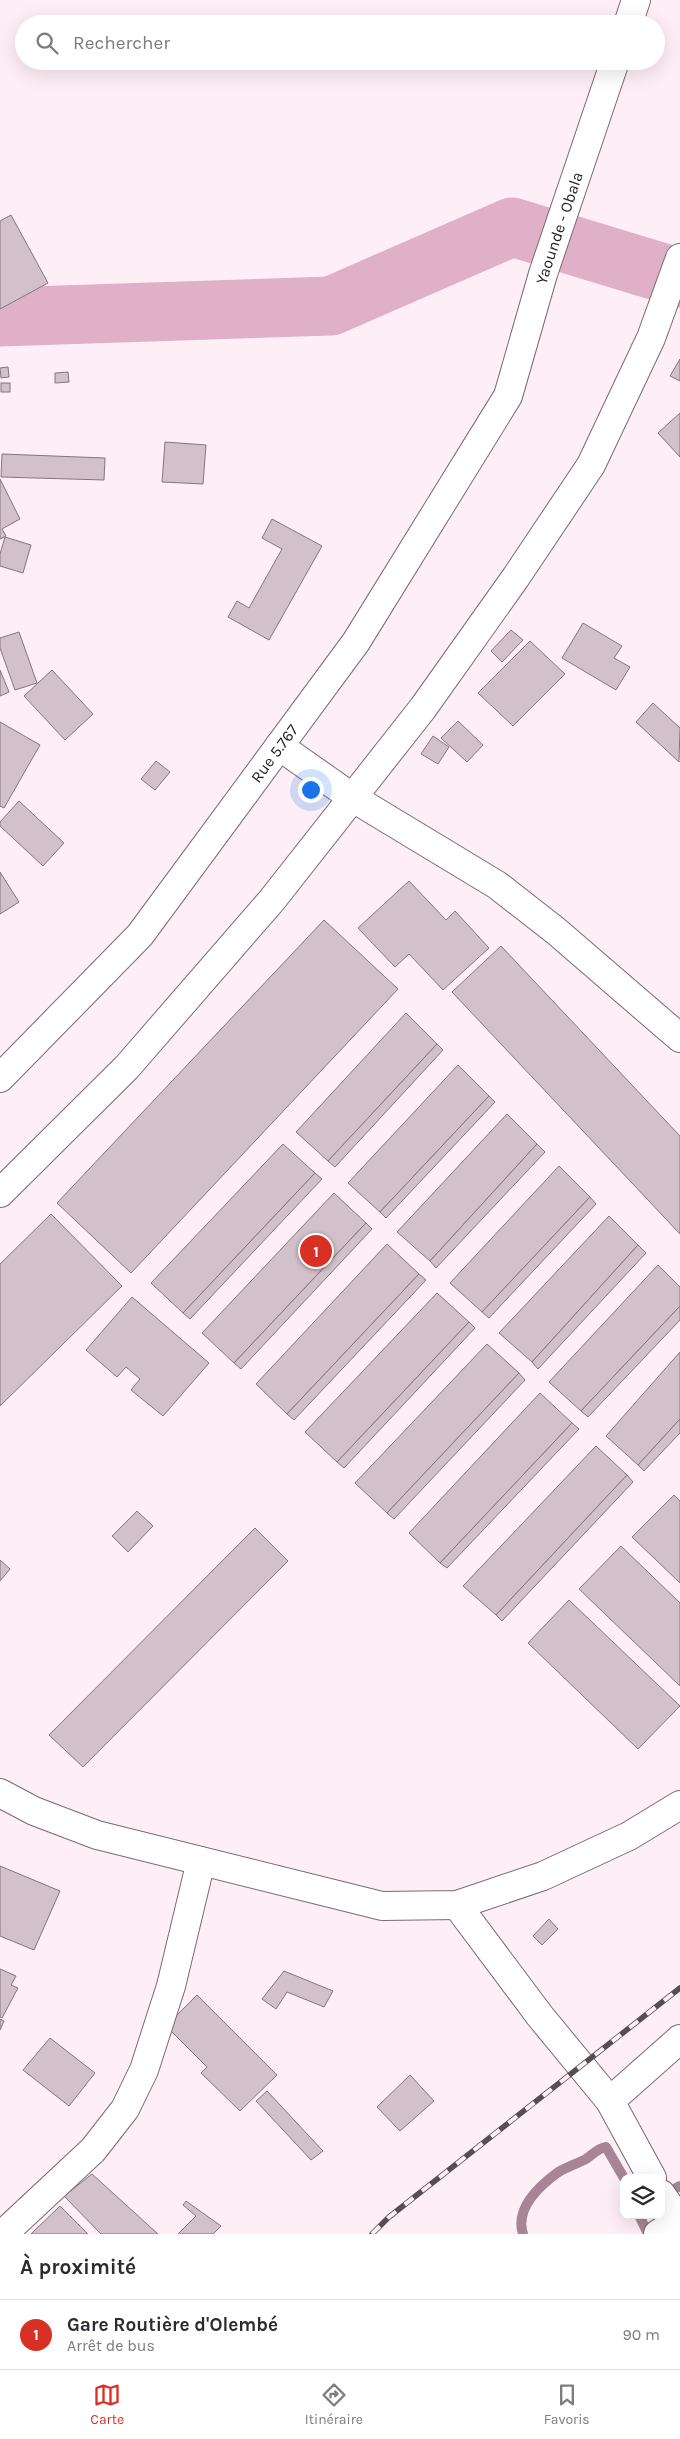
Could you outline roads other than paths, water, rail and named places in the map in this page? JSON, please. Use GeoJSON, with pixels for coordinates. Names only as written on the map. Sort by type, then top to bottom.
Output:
{"type":"FeatureCollection","features":[{"type":"Feature","properties":{"kind":"main road"},"geometry":{"type":"LineString","coordinates":[[631,15],[636,0]]}},
{"type":"Feature","properties":{"kind":"main road","name":"Yaounde - Obala"},"geometry":{"type":"LineString","coordinates":[[508,396],[543,274],[612,70]]}},
{"type":"Feature","properties":{"kind":"main road"},"geometry":{"type":"LineString","coordinates":[[0,1193],[127,1067],[272,900],[429,701],[516,577],[591,465],[651,338],[680,258]]}},
{"type":"Feature","properties":{"kind":"main road","name":"Rue 5.767"},"geometry":{"type":"LineString","coordinates":[[0,1078],[140,936],[356,642],[508,396]]}},
{"type":"Feature","properties":{"kind":"main road"},"geometry":{"type":"LineString","coordinates":[[279,746],[353,798],[498,885],[556,931],[680,1038]]}},
{"type":"Feature","properties":{"kind":"main road"},"geometry":{"type":"LineString","coordinates":[[0,1793],[34,1811],[96,1835],[382,1906],[457,1906],[543,1876],[629,1836],[680,1805]]}},
{"type":"Feature","properties":{"kind":"main road"},"geometry":{"type":"LineString","coordinates":[[3,2234],[93,2150],[125,2109],[144,2070],[171,1986],[200,1861]]}},
{"type":"Feature","properties":{"kind":"main road"},"geometry":{"type":"LineString","coordinates":[[457,1906],[540,2016],[610,2101],[650,2174]]}},
{"type":"Feature","properties":{"kind":"main road"},"geometry":{"type":"LineString","coordinates":[[610,2101],[680,2039]]}},
{"type":"Feature","properties":{"kind":"main road"},"geometry":{"type":"LineString","coordinates":[[658,2234],[680,2220],[665,2199]]}},
{"type":"Feature","properties":{"kind":"waterway"},"geometry":{"type":"LineString","coordinates":[[0,317],[331,306],[512,227],[680,278]]}},
{"type":"Feature","properties":{"kind":"waterway"},"geometry":{"type":"LineString","coordinates":[[523,2234],[521,2225],[525,2207],[536,2192],[557,2173],[606,2147],[622,2174]]}},
{"type":"Feature","properties":{"kind":"waterway"},"geometry":{"type":"LineString","coordinates":[[665,2194],[680,2186]]}},
{"type":"Feature","properties":{"kind":"waterway"},"geometry":{"type":"LineString","coordinates":[[641,2219],[648,2234]]}},
{"type":"Feature","properties":{"kind":"railway"},"geometry":{"type":"LineString","coordinates":[[372,2234],[389,2217],[680,1988]]}},
{"type":"Feature","properties":{"kind":"place","name":"Gare Routière d'Olembé"},"geometry":{"type":"Point","coordinates":[316,1251]}}]}
